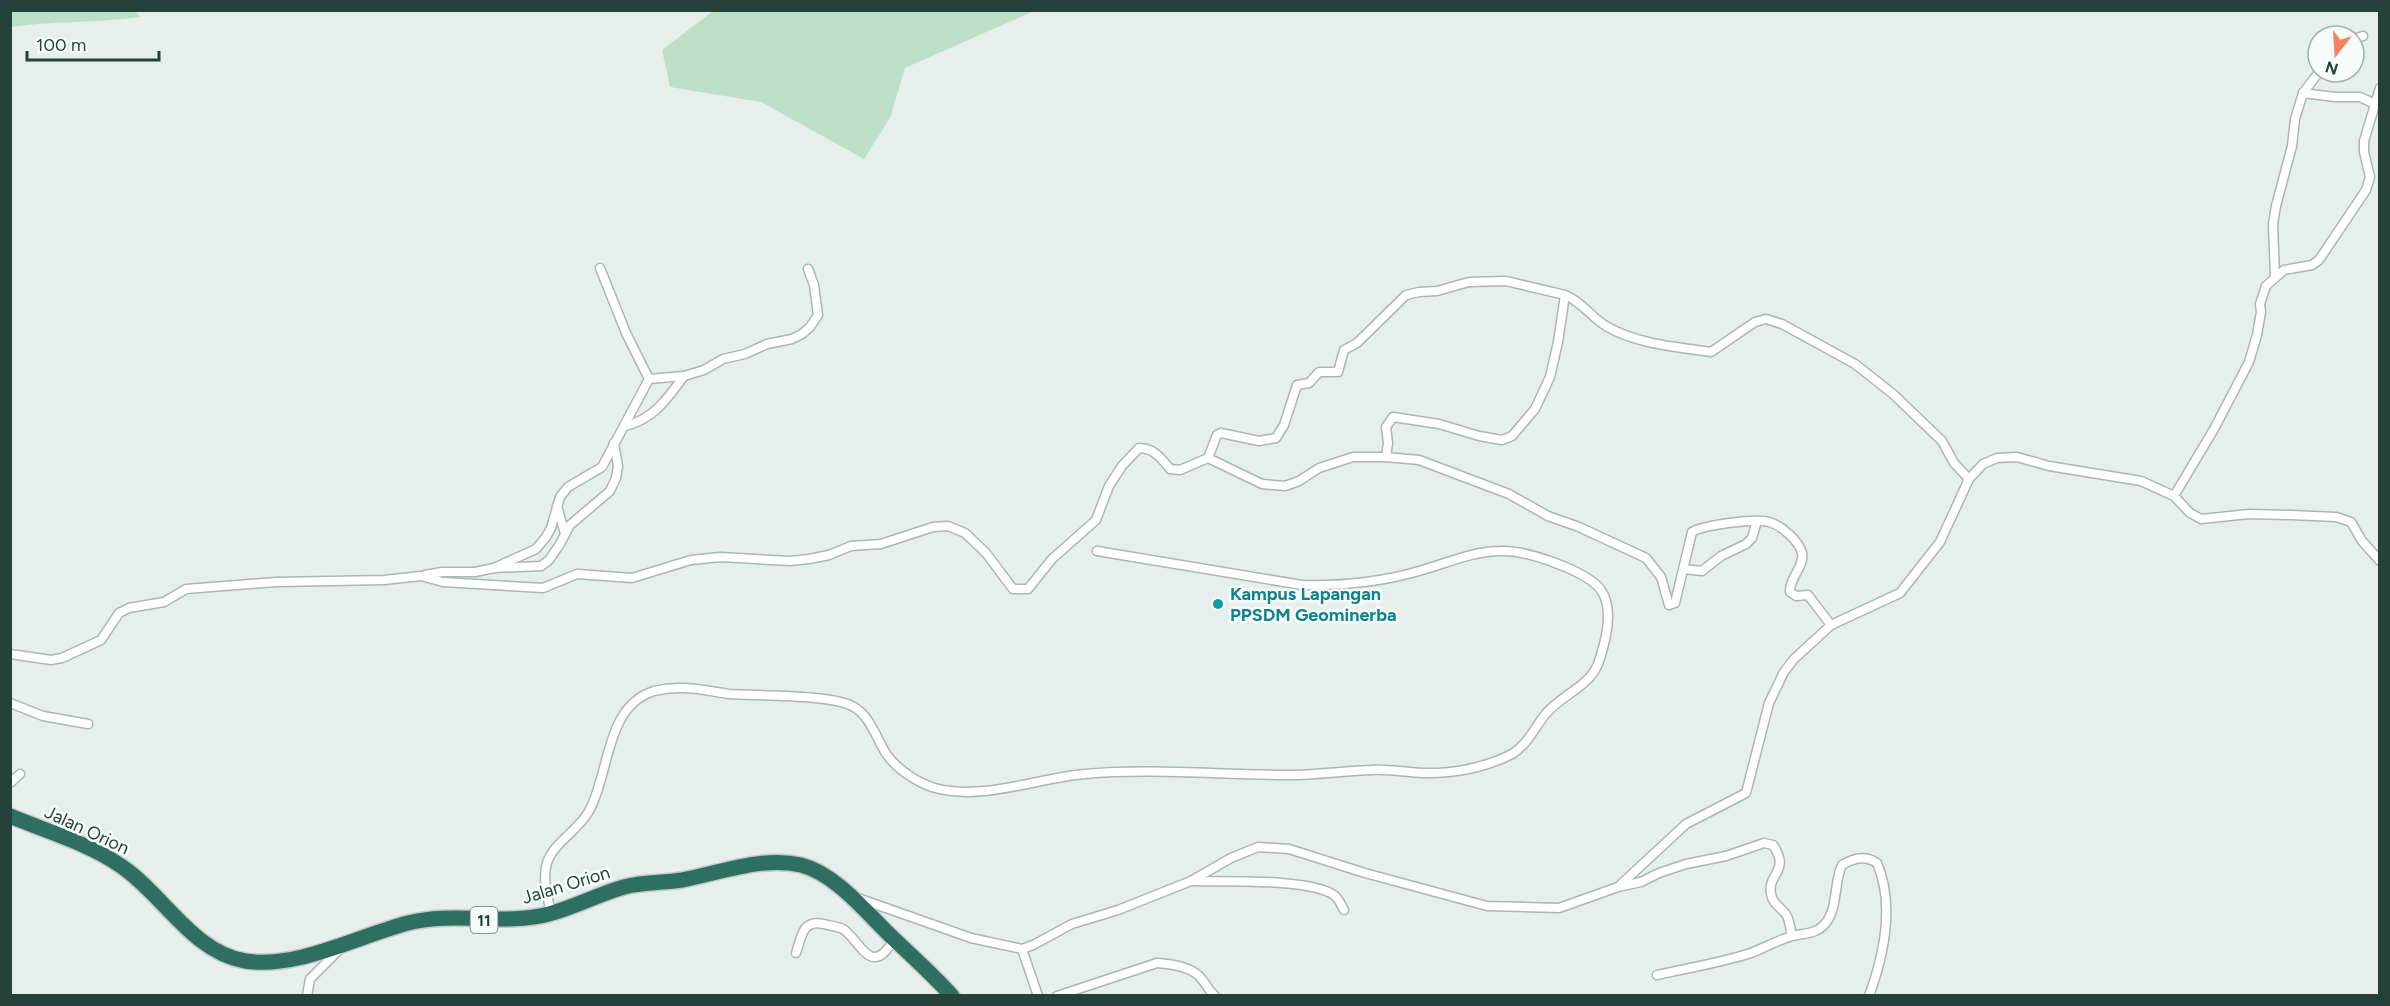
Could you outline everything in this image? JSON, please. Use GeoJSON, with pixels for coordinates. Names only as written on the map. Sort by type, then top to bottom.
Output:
{"type":"FeatureCollection","features":[{"type":"Feature","properties":{"kind":"highway","name":"Jalan Orion"},"geometry":{"type":"LineString","coordinates":[[10,816],[118,864],[147,886],[196,936],[212,948],[243,960],[278,961],[344,944],[380,930],[431,918],[522,919],[551,913],[625,887],[681,880],[767,862],[802,865],[825,877],[851,896],[952,996]]}},
{"type":"Feature","properties":{"kind":"street"},"geometry":{"type":"LineString","coordinates":[[2275,277],[2273,224],[2292,146],[2295,119],[2304,93],[2310,84]]}},
{"type":"Feature","properties":{"kind":"street"},"geometry":{"type":"LineString","coordinates":[[2174,496],[2214,429],[2249,362],[2257,335],[2262,297],[2266,286],[2284,270],[2312,265],[2319,260],[2361,200],[2370,177],[2364,152],[2364,141],[2379,88]]}},
{"type":"Feature","properties":{"kind":"street"},"geometry":{"type":"LineString","coordinates":[[2304,93],[2360,97],[2376,101]]}},
{"type":"Feature","properties":{"kind":"street"},"geometry":{"type":"LineString","coordinates":[[600,268],[626,333],[649,379]]}},
{"type":"Feature","properties":{"kind":"street"},"geometry":{"type":"LineString","coordinates":[[649,379],[684,376],[704,370],[723,359],[745,354],[766,344],[802,334],[818,315],[814,285],[808,269]]}},
{"type":"Feature","properties":{"kind":"street"},"geometry":{"type":"LineString","coordinates":[[421,576],[442,582],[543,588],[577,574],[632,578],[692,560],[720,557],[790,561],[809,559],[829,555],[850,546],[880,544],[922,529],[948,526],[965,533],[975,541],[1013,589],[1028,589],[1052,560],[1096,520],[1109,486],[1138,448],[1143,447],[1158,454],[1170,469],[1180,470],[1208,458],[1217,435],[1259,441],[1276,438],[1284,425],[1297,385],[1309,382],[1318,372],[1338,372],[1344,350],[1357,343],[1406,296],[1419,292],[1437,291],[1469,282],[1506,281],[1565,295],[1574,298],[1608,328],[1653,343],[1712,352],[1755,322],[1766,319],[1782,324],[1855,364],[1893,394],[1942,441],[1954,462],[1969,479]]}},
{"type":"Feature","properties":{"kind":"street"},"geometry":{"type":"LineString","coordinates":[[1386,457],[1388,444],[1386,427],[1393,417],[1439,424],[1502,440],[1512,436],[1535,409],[1550,377],[1565,295]]}},
{"type":"Feature","properties":{"kind":"street"},"geometry":{"type":"LineString","coordinates":[[625,426],[645,420],[653,414],[684,376]]}},
{"type":"Feature","properties":{"kind":"street"},"geometry":{"type":"LineString","coordinates":[[494,568],[536,549],[551,528],[557,506],[568,487],[602,467],[649,379]]}},
{"type":"Feature","properties":{"kind":"street"},"geometry":{"type":"LineString","coordinates":[[10,654],[51,660],[62,658],[101,640],[119,613],[129,608],[165,602],[186,589],[276,582],[384,580],[442,572],[475,572],[494,568],[541,566],[549,560],[570,525],[610,491],[618,466],[614,443]]}},
{"type":"Feature","properties":{"kind":"street"},"geometry":{"type":"LineString","coordinates":[[1208,458],[1262,484],[1285,486],[1299,481],[1319,468],[1353,457],[1419,460],[1509,494],[1548,516],[1580,527],[1646,558],[1661,576],[1669,605],[1675,603],[1692,532],[1738,522],[1770,522],[1785,532],[1798,546],[1803,559],[1789,585],[1790,592],[1796,596],[1808,595],[1831,625]]}},
{"type":"Feature","properties":{"kind":"street"},"geometry":{"type":"LineString","coordinates":[[1618,887],[1686,824],[1746,793],[1755,752],[1774,690],[1794,659],[1831,625],[1900,593],[1940,542],[1969,479],[1983,464],[1997,458],[2016,457],[2049,466],[2141,481],[2174,496],[2190,513],[2201,519],[2249,514],[2336,517],[2351,522],[2362,541],[2379,561]]}},
{"type":"Feature","properties":{"kind":"street"},"geometry":{"type":"LineString","coordinates":[[557,506],[565,535]]}},
{"type":"Feature","properties":{"kind":"street"},"geometry":{"type":"LineString","coordinates":[[1684,569],[1702,571],[1721,556],[1746,544],[1752,538],[1757,521]]}},
{"type":"Feature","properties":{"kind":"street"},"geometry":{"type":"LineString","coordinates":[[551,913],[545,879],[547,861],[590,811],[605,759],[626,708],[639,697],[657,690],[683,687],[727,693],[830,700],[854,706],[877,736],[888,757],[912,777],[930,786],[949,791],[980,792],[1080,774],[1125,771],[1283,775],[1322,775],[1373,770],[1455,772],[1514,753],[1528,740],[1547,712],[1590,678],[1597,667],[1607,632],[1606,605],[1601,591],[1572,571],[1534,555],[1490,552],[1419,572],[1331,586],[1302,585],[1097,550]]}},
{"type":"Feature","properties":{"kind":"street"},"geometry":{"type":"LineString","coordinates":[[10,703],[44,716],[88,724]]}},
{"type":"Feature","properties":{"kind":"street"},"geometry":{"type":"LineString","coordinates":[[10,783],[20,774]]}},
{"type":"Feature","properties":{"kind":"street"},"geometry":{"type":"LineString","coordinates":[[851,896],[970,938],[1022,949],[1072,924],[1118,910],[1191,881],[1231,858],[1258,848],[1290,849],[1365,873],[1487,906],[1559,908],[1618,887],[1641,882],[1686,864],[1726,856],[1764,843],[1773,845],[1778,853],[1781,864],[1771,884],[1771,893],[1774,903],[1786,914],[1792,936]]}},
{"type":"Feature","properties":{"kind":"street"},"geometry":{"type":"LineString","coordinates":[[1657,975],[1718,962],[1752,952],[1792,936],[1815,932],[1825,925],[1836,896],[1837,879],[1842,865],[1858,858],[1864,858],[1877,863],[1884,885],[1886,922],[1880,967],[1869,996]]}},
{"type":"Feature","properties":{"kind":"street"},"geometry":{"type":"LineString","coordinates":[[1191,881],[1305,886],[1334,895],[1344,910]]}},
{"type":"Feature","properties":{"kind":"street"},"geometry":{"type":"LineString","coordinates":[[796,953],[806,927],[810,924],[819,923],[841,928],[868,956],[876,958],[883,954],[895,940]]}},
{"type":"Feature","properties":{"kind":"street"},"geometry":{"type":"LineString","coordinates":[[307,996],[310,979],[344,944]]}},
{"type":"Feature","properties":{"kind":"street"},"geometry":{"type":"LineString","coordinates":[[1022,949],[1038,996]]}},
{"type":"Feature","properties":{"kind":"street"},"geometry":{"type":"LineString","coordinates":[[1057,996],[1108,977],[1157,963],[1188,969],[1199,976],[1215,996]]}},
{"type":"Feature","properties":{"kind":"green space"},"geometry":{"type":"Polygon","coordinates":[[[11,10],[136,11],[140,17],[11,27],[11,10]]]}},
{"type":"Feature","properties":{"kind":"green space"},"geometry":{"type":"Polygon","coordinates":[[[713,11],[1034,11],[905,68],[890,118],[864,159],[761,102],[670,87],[662,50],[713,11]]]}},
{"type":"Feature","properties":{"kind":"place","name":"Kampus Lapangan PPSDM Geominerba"},"geometry":{"type":"Point","coordinates":[1218,604]}}]}
